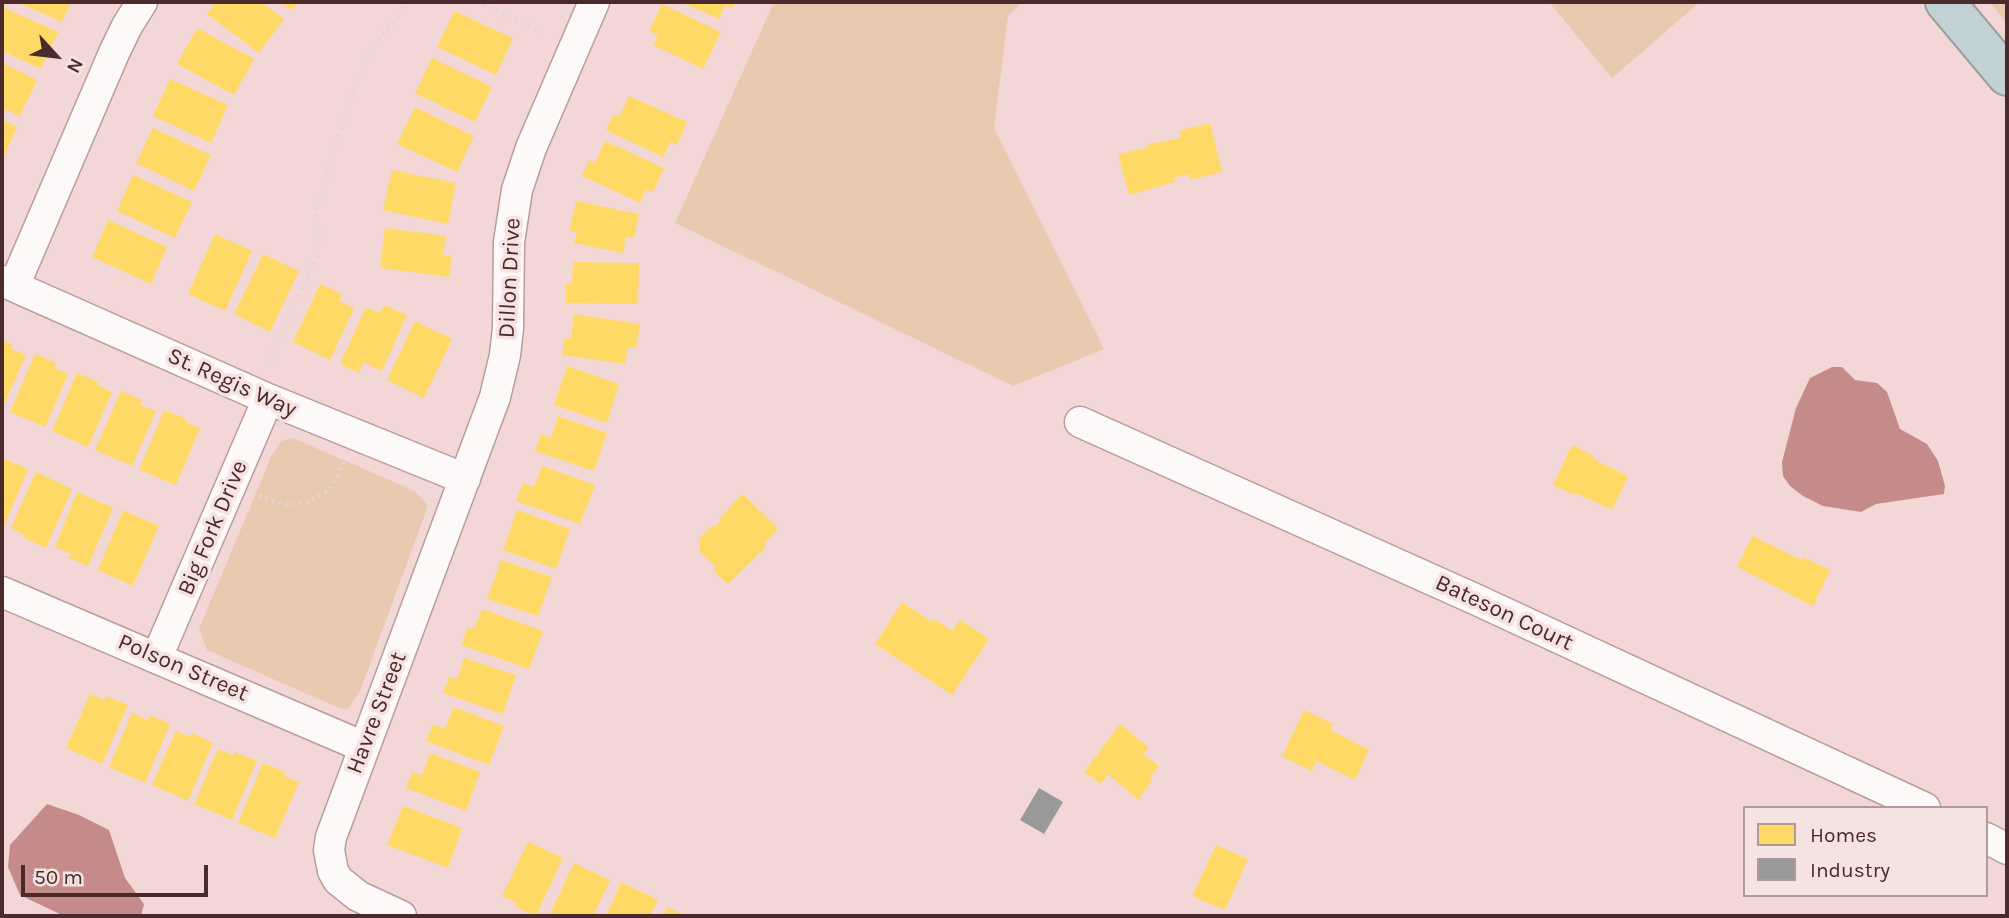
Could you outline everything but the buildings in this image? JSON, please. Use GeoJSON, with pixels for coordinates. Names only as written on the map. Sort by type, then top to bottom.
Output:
{"type":"FeatureCollection","features":[{"type":"Feature","properties":{"kind":"highway"},"geometry":{"type":"LineString","coordinates":[[1945,2],[2007,76]]}},
{"type":"Feature","properties":{"kind":"street"},"geometry":{"type":"LineString","coordinates":[[8,283],[114,53],[142,2]]}},
{"type":"Feature","properties":{"kind":"street","name":"Dillon Drive"},"geometry":{"type":"LineString","coordinates":[[465,478],[495,397],[505,355],[509,328],[509,242],[517,190],[531,149],[594,2]]}},
{"type":"Feature","properties":{"kind":"street","name":"St. Regis Way"},"geometry":{"type":"LineString","coordinates":[[8,283],[268,400],[465,478]]}},
{"type":"Feature","properties":{"kind":"street","name":"Big Fork Drive"},"geometry":{"type":"LineString","coordinates":[[157,657],[268,400]]}},
{"type":"Feature","properties":{"kind":"street","name":"Bateson Court"},"geometry":{"type":"LineString","coordinates":[[1080,422],[1476,600],[1921,806]]}},
{"type":"Feature","properties":{"kind":"street","name":"Havre Street"},"geometry":{"type":"LineString","coordinates":[[401,916],[344,886],[333,872],[329,850],[331,837],[465,478]]}},
{"type":"Feature","properties":{"kind":"street","name":"Polson Street"},"geometry":{"type":"LineString","coordinates":[[2,592],[364,747]]}},
{"type":"Feature","properties":{"kind":"street"},"geometry":{"type":"LineString","coordinates":[[1988,839],[2007,849]]}},
{"type":"Feature","properties":{"kind":"path"},"geometry":{"type":"LineString","coordinates":[[270,360],[317,257],[315,212],[354,89],[372,49],[389,26],[405,11],[407,2]]}},
{"type":"Feature","properties":{"kind":"path"},"geometry":{"type":"LineString","coordinates":[[477,2],[547,34]]}},
{"type":"Feature","properties":{"kind":"path"},"geometry":{"type":"LineString","coordinates":[[259,496],[290,505],[314,499],[333,485],[344,461]]}},
{"type":"Feature","properties":{"kind":"shaded area"},"geometry":{"type":"Polygon","coordinates":[[[774,2],[1023,2],[1008,16],[994,128],[1104,349],[1013,386],[675,223],[774,2]]]}},
{"type":"Feature","properties":{"kind":"shaded area"},"geometry":{"type":"Polygon","coordinates":[[[1549,2],[1700,2],[1612,78],[1549,2]]]}},
{"type":"Feature","properties":{"kind":"shaded area"},"geometry":{"type":"Polygon","coordinates":[[[1989,2],[2007,2],[2007,24],[1997,11],[1989,2]]]}},
{"type":"Feature","properties":{"kind":"shaded area"},"geometry":{"type":"Polygon","coordinates":[[[1832,367],[1842,367],[1855,380],[1877,383],[1887,392],[1900,429],[1927,444],[1938,461],[1945,486],[1944,494],[1876,504],[1861,512],[1823,506],[1790,486],[1783,476],[1782,462],[1796,408],[1810,378],[1832,367]]]}},
{"type":"Feature","properties":{"kind":"shaded area"},"geometry":{"type":"Polygon","coordinates":[[[293,438],[415,491],[428,506],[360,691],[348,709],[339,708],[207,650],[199,629],[271,457],[281,441],[293,438]]]}},
{"type":"Feature","properties":{"kind":"shaded area"},"geometry":{"type":"Polygon","coordinates":[[[47,804],[79,815],[109,830],[125,878],[144,904],[141,916],[64,916],[20,895],[8,867],[10,845],[47,804]]]}}]}
